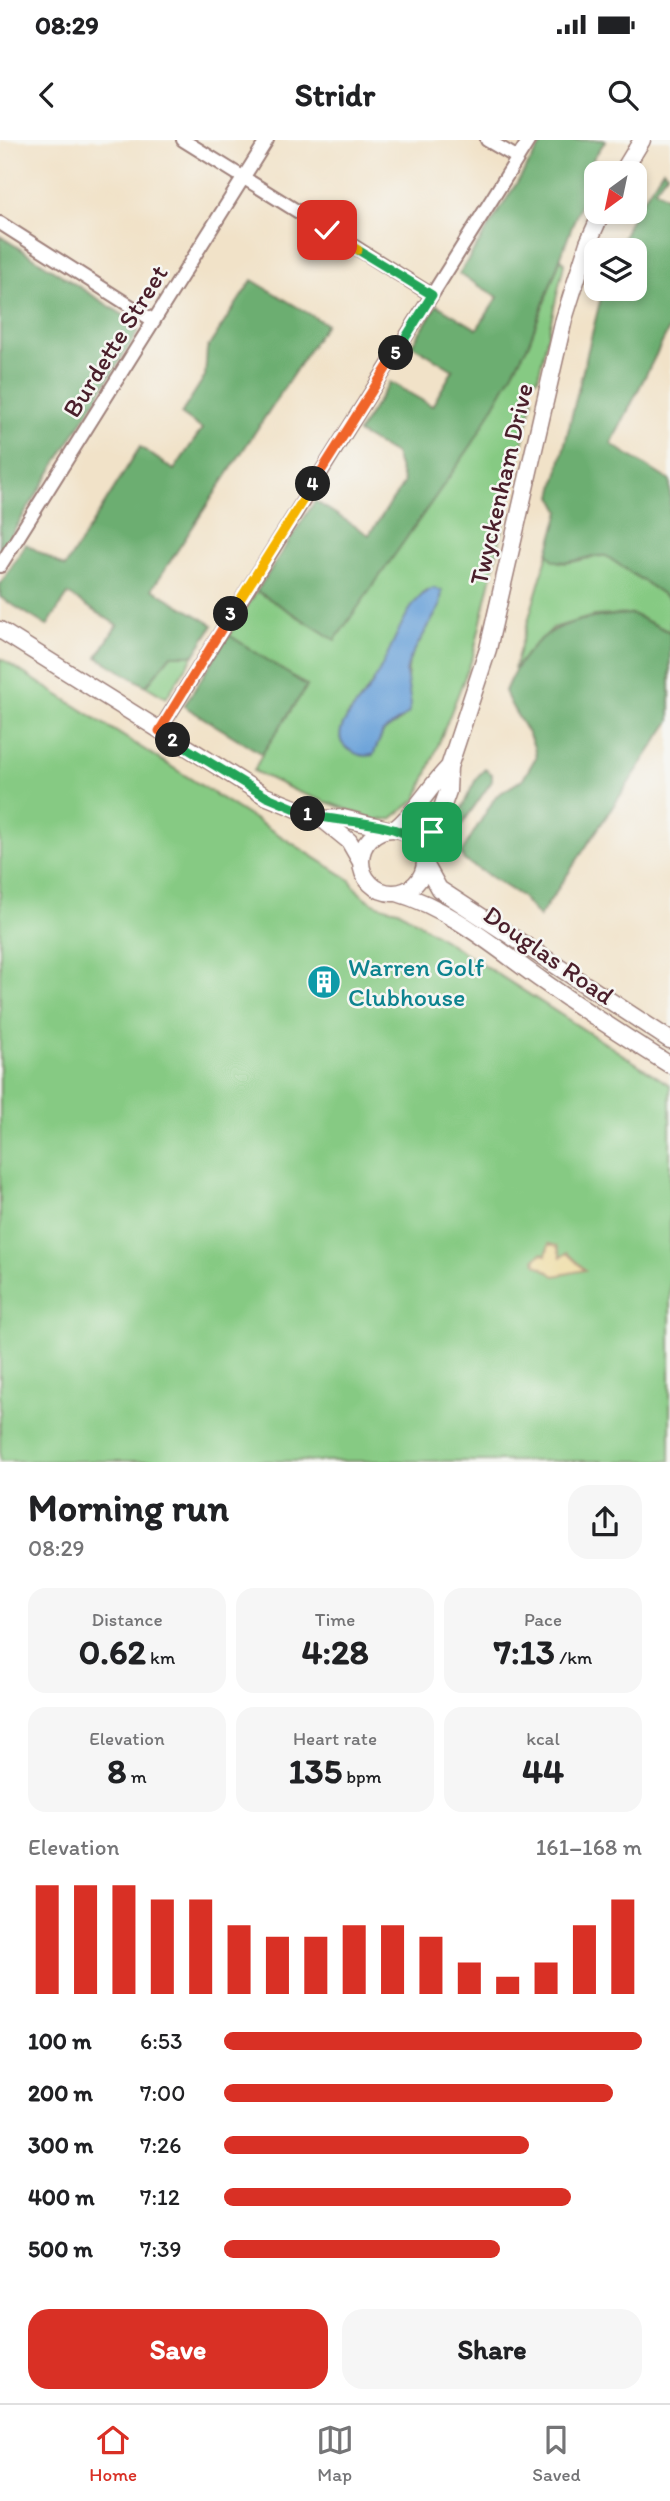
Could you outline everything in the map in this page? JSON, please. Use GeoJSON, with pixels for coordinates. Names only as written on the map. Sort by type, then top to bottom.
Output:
{"type":"FeatureCollection","features":[{"type":"Feature","properties":{"kind":"street"},"geometry":{"type":"LineString","coordinates":[[183,140],[432,295]]}},
{"type":"Feature","properties":{"kind":"street","name":"Burdette Street"},"geometry":{"type":"LineString","coordinates":[[0,566],[267,140]]}},
{"type":"Feature","properties":{"kind":"street"},"geometry":{"type":"LineString","coordinates":[[488,140],[518,158]]}},
{"type":"Feature","properties":{"kind":"street"},"geometry":{"type":"LineString","coordinates":[[159,731],[529,140]]}},
{"type":"Feature","properties":{"kind":"street"},"geometry":{"type":"LineString","coordinates":[[629,161],[642,140]]}},
{"type":"Feature","properties":{"kind":"street"},"geometry":{"type":"LineString","coordinates":[[0,223],[154,321]]}},
{"type":"Feature","properties":{"kind":"street","name":"Twyckenham Drive"},"geometry":{"type":"LineString","coordinates":[[425,859],[448,791],[449,767],[488,649],[564,319],[597,224]]}},
{"type":"Feature","properties":{"kind":"street"},"geometry":{"type":"LineString","coordinates":[[0,630],[265,796],[322,819],[349,842],[369,882],[387,892],[397,893],[416,883],[425,859],[414,837],[343,818],[322,819]]}},
{"type":"Feature","properties":{"kind":"street","name":"Twyckenham Drive"},"geometry":{"type":"LineString","coordinates":[[391,829],[417,810],[432,785],[449,767]]}},
{"type":"Feature","properties":{"kind":"street"},"geometry":{"type":"LineString","coordinates":[[361,862],[362,853],[370,838],[391,829]]}},
{"type":"Feature","properties":{"kind":"street","name":"Douglas Road"},"geometry":{"type":"LineString","coordinates":[[425,859],[439,888],[670,1040]]}},
{"type":"Feature","properties":{"kind":"street","name":"Douglas Road"},"geometry":{"type":"LineString","coordinates":[[397,893],[416,899],[449,916],[582,1009],[670,1065]]}},
{"type":"Feature","properties":{"kind":"green space"},"geometry":{"type":"Polygon","coordinates":[[[544,140],[606,140],[593,161],[584,161],[584,196],[528,345],[473,443],[335,640],[257,591],[315,501],[369,535],[404,483],[395,454],[358,433],[390,382],[432,406],[453,370],[412,345],[437,305],[477,329],[498,297],[459,274],[544,140]]]}},
{"type":"Feature","properties":{"kind":"green space"},"geometry":{"type":"Polygon","coordinates":[[[663,169],[667,173],[655,189],[670,200],[670,327],[611,444],[670,481],[670,599],[606,556],[560,562],[553,560],[548,553],[560,511],[552,496],[600,301],[647,301],[647,238],[623,238],[629,224],[648,224],[648,192],[663,169]]]}},
{"type":"Feature","properties":{"kind":"green space"},"geometry":{"type":"Polygon","coordinates":[[[0,236],[134,322],[138,332],[0,553],[0,236]]]}},
{"type":"Feature","properties":{"kind":"green space"},"geometry":{"type":"Polygon","coordinates":[[[561,258],[564,264],[538,378],[531,381],[528,392],[533,399],[473,656],[417,799],[391,819],[377,820],[298,792],[254,771],[262,754],[307,686],[229,635],[257,591],[335,640],[528,345],[561,258]],[[426,590],[370,687],[347,716],[379,741],[383,732],[403,719],[409,660],[440,606],[426,590]]]}},
{"type":"Feature","properties":{"kind":"green space"},"geometry":{"type":"Polygon","coordinates":[[[252,280],[326,324],[152,589],[213,625],[194,655],[171,655],[146,686],[97,657],[117,625],[68,594],[47,626],[0,597],[0,585],[26,544],[65,567],[140,447],[174,470],[202,429],[181,414],[205,376],[207,349],[252,280]]]}},
{"type":"Feature","properties":{"kind":"green space"},"geometry":{"type":"Polygon","coordinates":[[[548,553],[554,559],[567,563],[606,556],[670,599],[670,632],[632,614],[594,616],[553,628],[514,669],[548,553]]]}},
{"type":"Feature","properties":{"kind":"green space"},"geometry":{"type":"Polygon","coordinates":[[[632,614],[670,632],[670,721],[539,917],[521,896],[464,860],[461,853],[496,796],[523,779],[536,757],[531,739],[505,691],[527,653],[555,630],[589,618],[632,614]]]}},
{"type":"Feature","properties":{"kind":"green space"},"geometry":{"type":"Polygon","coordinates":[[[229,635],[307,686],[262,754],[184,706],[229,635]]]}},
{"type":"Feature","properties":{"kind":"green space"},"geometry":{"type":"Polygon","coordinates":[[[171,655],[194,655],[166,698],[146,686],[171,655]]]}},
{"type":"Feature","properties":{"kind":"green space"},"geometry":{"type":"Polygon","coordinates":[[[0,658],[350,880],[359,893],[370,901],[398,910],[670,1085],[670,1461],[0,1461],[0,658]]]}},
{"type":"Feature","properties":{"kind":"green space"},"geometry":{"type":"Polygon","coordinates":[[[485,769],[492,774],[492,781],[456,833],[452,828],[477,777],[485,769]]]}},
{"type":"Feature","properties":{"kind":"sand"},"geometry":{"type":"Polygon","coordinates":[[[549,1244],[557,1246],[561,1257],[567,1253],[585,1270],[555,1276],[536,1264],[535,1259],[542,1253],[546,1255],[549,1244]]]}},
{"type":"Feature","properties":{"kind":"water"},"geometry":{"type":"Polygon","coordinates":[[[434,588],[442,591],[440,606],[409,660],[406,673],[411,705],[408,714],[383,732],[373,755],[354,753],[342,742],[342,726],[373,682],[412,606],[434,588]]]}},
{"type":"Feature","properties":{"kind":"place","name":"Warren Golf Clubhouse"},"geometry":{"type":"Point","coordinates":[324,982]}},
{"type":"Feature","properties":{"kind":"route"},"geometry":{"type":"LineString","coordinates":[[327,230],[432,295],[159,731],[235,779],[294,809],[322,819],[343,818],[405,831],[421,845],[425,855],[432,832]]}}]}
